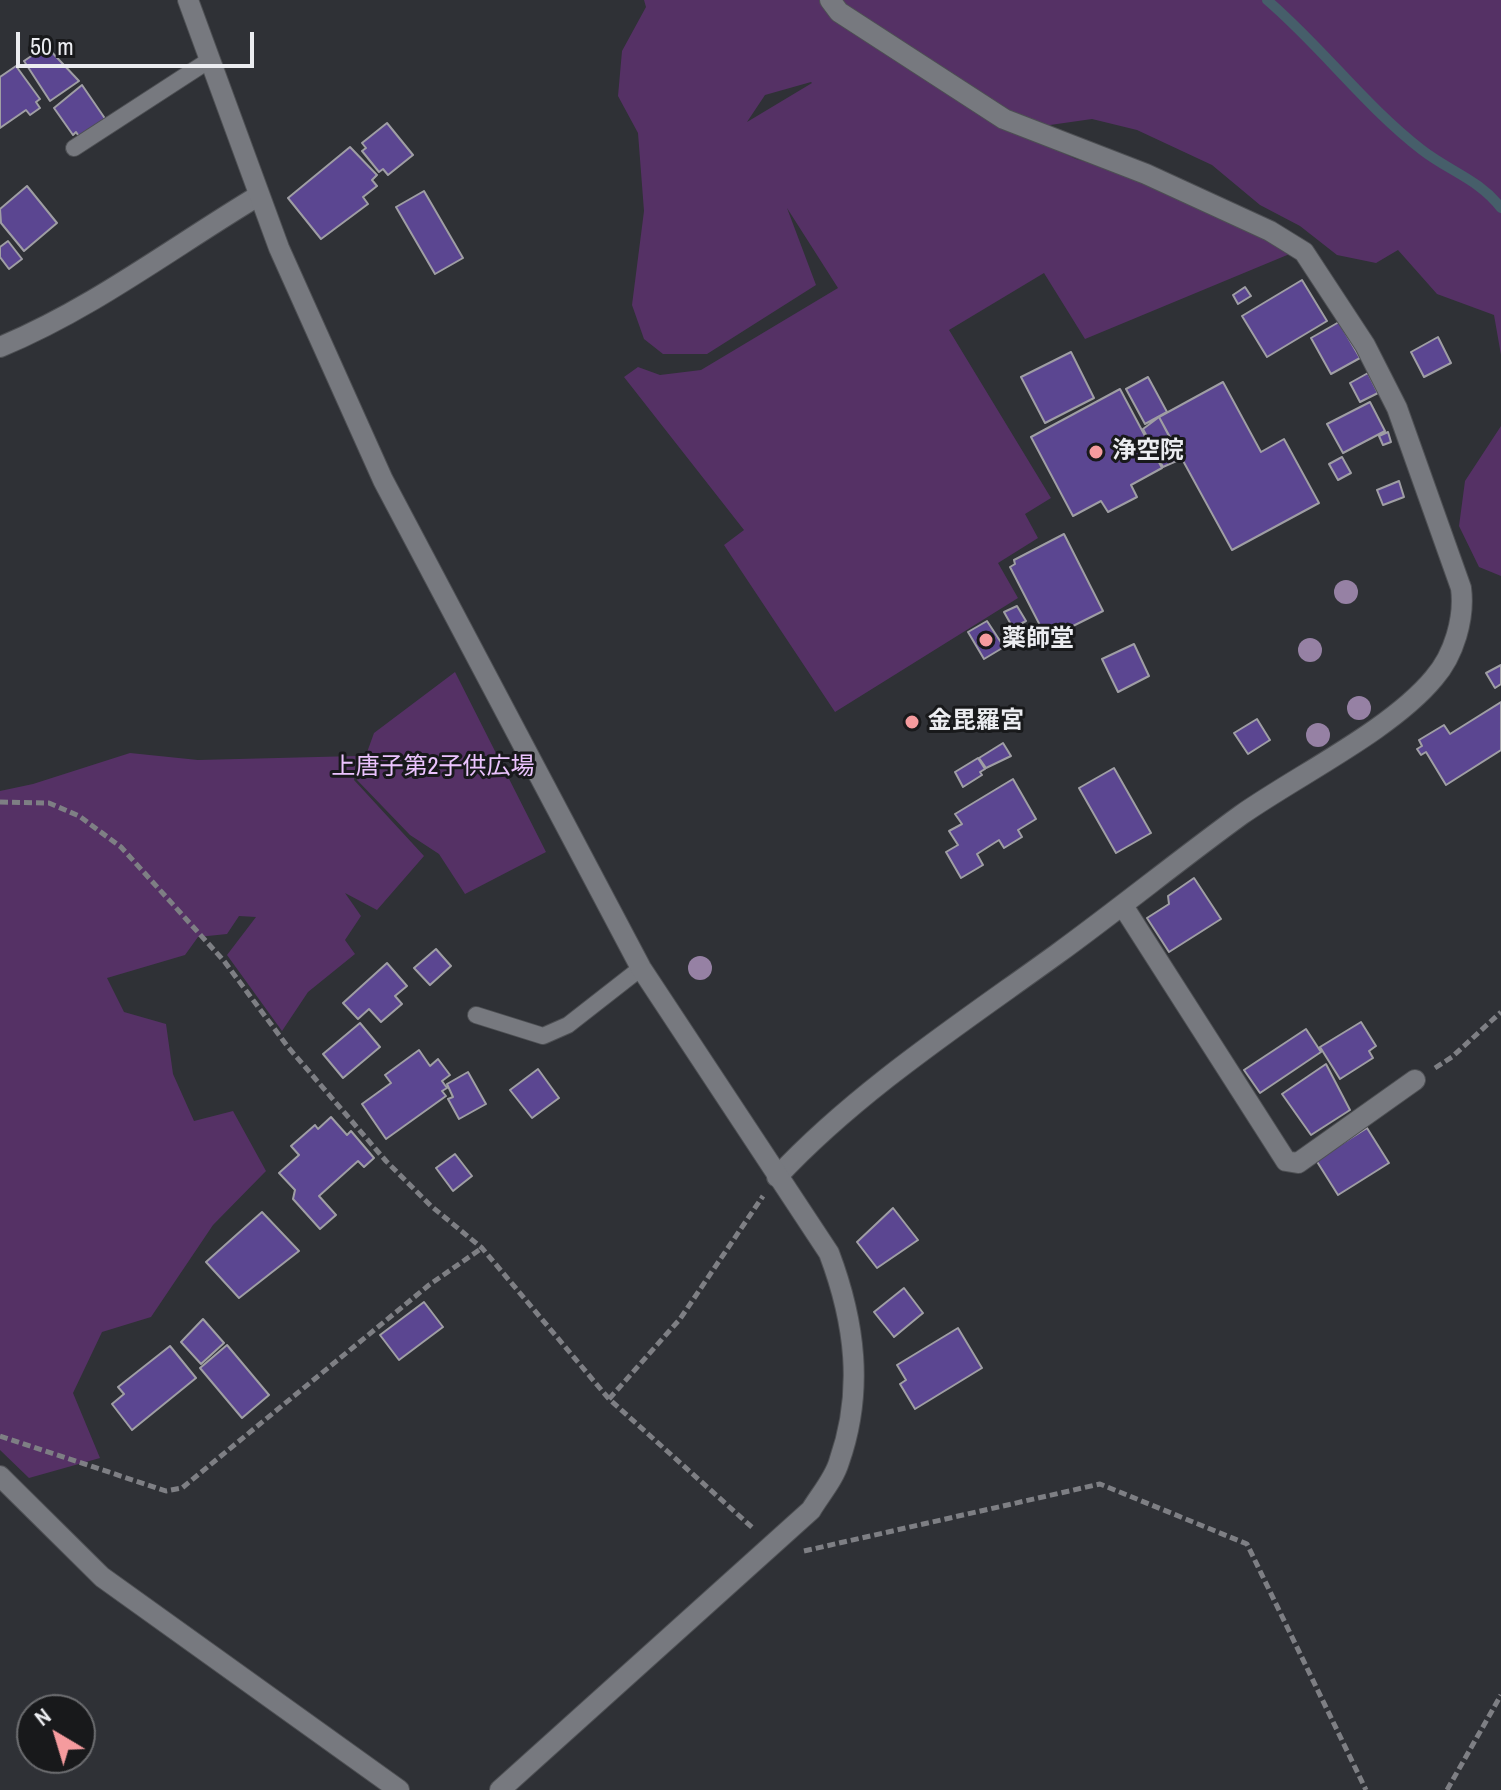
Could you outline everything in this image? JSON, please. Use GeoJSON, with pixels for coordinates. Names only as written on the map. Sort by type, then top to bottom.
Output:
{"type":"FeatureCollection","features":[{"type":"Feature","properties":{"kind":"street"},"geometry":{"type":"LineString","coordinates":[[188,0],[258,196],[383,480],[641,968],[829,1253],[846,1300],[855,1356],[853,1407],[839,1465],[811,1510],[500,1790]]}},
{"type":"Feature","properties":{"kind":"street"},"geometry":{"type":"LineString","coordinates":[[777,1177],[806,1146],[948,1033],[1242,815],[1406,706],[1436,677],[1464,612],[1461,588],[1397,408],[1365,345],[1304,252],[1270,231],[1146,174],[1004,119],[839,12],[830,0]]}},
{"type":"Feature","properties":{"kind":"street"},"geometry":{"type":"LineString","coordinates":[[0,347],[40,331],[98,298],[258,196]]}},
{"type":"Feature","properties":{"kind":"street"},"geometry":{"type":"LineString","coordinates":[[1123,906],[1286,1161],[1298,1163],[1415,1080]]}},
{"type":"Feature","properties":{"kind":"street"},"geometry":{"type":"LineString","coordinates":[[0,1476],[102,1577],[399,1790]]}},
{"type":"Feature","properties":{"kind":"lane"},"geometry":{"type":"LineString","coordinates":[[74,148],[208,61]]}},
{"type":"Feature","properties":{"kind":"lane"},"geometry":{"type":"LineString","coordinates":[[476,1015],[543,1036],[568,1025],[641,968]]}},
{"type":"Feature","properties":{"kind":"path"},"geometry":{"type":"LineString","coordinates":[[0,802],[49,803],[79,816],[121,847],[224,961],[288,1047],[386,1161],[431,1206],[482,1248],[609,1399],[772,1546],[793,1553],[1100,1484],[1233,1538],[1247,1544],[1366,1790]]}},
{"type":"Feature","properties":{"kind":"path"},"geometry":{"type":"LineString","coordinates":[[1415,1080],[1452,1057],[1501,1012]]}},
{"type":"Feature","properties":{"kind":"path"},"geometry":{"type":"LineString","coordinates":[[609,1399],[680,1319],[777,1177]]}},
{"type":"Feature","properties":{"kind":"path"},"geometry":{"type":"LineString","coordinates":[[0,1436],[166,1491],[182,1488],[429,1285],[482,1248]]}},
{"type":"Feature","properties":{"kind":"path"},"geometry":{"type":"LineString","coordinates":[[1447,1790],[1501,1695]]}},
{"type":"Feature","properties":{"kind":"green space"},"geometry":{"type":"Polygon","coordinates":[[[644,0],[1501,0],[1501,355],[1494,315],[1437,294],[1398,250],[1376,263],[1337,255],[1300,226],[1260,205],[1212,165],[1137,130],[1092,119],[1043,126],[990,120],[1076,159],[1118,171],[1186,198],[1292,253],[1085,339],[1044,273],[949,330],[1051,498],[1025,514],[1038,538],[998,563],[1018,598],[835,712],[724,545],[744,530],[624,377],[638,367],[660,375],[701,370],[838,288],[787,208],[816,285],[707,354],[663,354],[644,339],[632,305],[644,211],[638,133],[618,96],[622,51],[646,7],[644,0]],[[812,83],[765,95],[747,122],[812,83]]]}},
{"type":"Feature","properties":{"kind":"green space"},"geometry":{"type":"Polygon","coordinates":[[[1501,426],[1501,576],[1479,567],[1459,526],[1465,481],[1501,426]]]}},
{"type":"Feature","properties":{"kind":"green space","name":"上唐子第2子供広場"},"geometry":{"type":"Polygon","coordinates":[[[455,672],[546,852],[465,894],[439,854],[410,835],[357,780],[374,733],[455,672]]]}},
{"type":"Feature","properties":{"kind":"green space"},"geometry":{"type":"Polygon","coordinates":[[[130,753],[198,760],[357,756],[354,780],[424,856],[377,910],[345,893],[361,916],[345,940],[355,954],[308,992],[282,1031],[227,955],[256,917],[239,916],[227,934],[198,937],[185,955],[107,978],[124,1012],[166,1024],[173,1074],[194,1121],[233,1111],[266,1171],[213,1225],[151,1317],[102,1332],[73,1393],[100,1458],[29,1478],[0,1450],[0,791],[33,784],[130,753]]]}},
{"type":"Feature","properties":{"kind":"building"},"geometry":{"type":"Polygon","coordinates":[[[46,46],[79,81],[50,101],[24,61],[46,46]]]}},
{"type":"Feature","properties":{"kind":"building"},"geometry":{"type":"Polygon","coordinates":[[[16,66],[40,99],[36,102],[40,108],[30,115],[26,110],[0,128],[0,77],[16,66]]]}},
{"type":"Feature","properties":{"kind":"building"},"geometry":{"type":"Polygon","coordinates":[[[82,85],[106,120],[80,138],[76,132],[73,135],[54,108],[82,85]]]}},
{"type":"Feature","properties":{"kind":"building"},"geometry":{"type":"Polygon","coordinates":[[[387,123],[413,155],[388,175],[383,169],[379,172],[362,151],[366,148],[362,143],[387,123]]]}},
{"type":"Feature","properties":{"kind":"building"},"geometry":{"type":"Polygon","coordinates":[[[350,147],[377,175],[372,180],[377,186],[363,197],[368,204],[321,239],[288,198],[350,147]]]}},
{"type":"Feature","properties":{"kind":"building"},"geometry":{"type":"Polygon","coordinates":[[[27,186],[57,223],[24,251],[1,223],[0,209],[27,186]]]}},
{"type":"Feature","properties":{"kind":"building"},"geometry":{"type":"Polygon","coordinates":[[[424,191],[463,258],[435,274],[396,207],[424,191]]]}},
{"type":"Feature","properties":{"kind":"building"},"geometry":{"type":"Polygon","coordinates":[[[8,241],[22,259],[9,269],[0,257],[0,247],[8,241]]]}},
{"type":"Feature","properties":{"kind":"building"},"geometry":{"type":"Polygon","coordinates":[[[1302,280],[1327,321],[1267,357],[1242,316],[1302,280]]]}},
{"type":"Feature","properties":{"kind":"building"},"geometry":{"type":"Polygon","coordinates":[[[1245,287],[1251,296],[1238,304],[1233,295],[1245,287]]]}},
{"type":"Feature","properties":{"kind":"building"},"geometry":{"type":"Polygon","coordinates":[[[1339,322],[1360,358],[1331,374],[1311,338],[1339,322]]]}},
{"type":"Feature","properties":{"kind":"building"},"geometry":{"type":"Polygon","coordinates":[[[1438,337],[1451,363],[1424,377],[1411,352],[1438,337]]]}},
{"type":"Feature","properties":{"kind":"building"},"geometry":{"type":"Polygon","coordinates":[[[1071,352],[1094,398],[1045,423],[1021,377],[1071,352]]]}},
{"type":"Feature","properties":{"kind":"building"},"geometry":{"type":"Polygon","coordinates":[[[1368,373],[1378,393],[1360,402],[1350,383],[1368,373]]]}},
{"type":"Feature","properties":{"kind":"building"},"geometry":{"type":"Polygon","coordinates":[[[1148,377],[1167,412],[1145,424],[1126,389],[1148,377]]]}},
{"type":"Feature","properties":{"kind":"building"},"geometry":{"type":"Polygon","coordinates":[[[1223,382],[1261,452],[1284,439],[1319,503],[1232,550],[1159,417],[1223,382]]]}},
{"type":"Feature","properties":{"kind":"building","name":"浄空院"},"geometry":{"type":"Polygon","coordinates":[[[1120,389],[1162,468],[1131,485],[1137,497],[1108,512],[1101,501],[1073,516],[1031,437],[1120,389]]]}},
{"type":"Feature","properties":{"kind":"building"},"geometry":{"type":"Polygon","coordinates":[[[1370,402],[1385,431],[1343,453],[1327,424],[1370,402]]]}},
{"type":"Feature","properties":{"kind":"building"},"geometry":{"type":"Polygon","coordinates":[[[1159,417],[1181,459],[1163,467],[1143,429],[1159,417]]]}},
{"type":"Feature","properties":{"kind":"building"},"geometry":{"type":"Polygon","coordinates":[[[1388,432],[1391,442],[1383,445],[1379,436],[1388,432]]]}},
{"type":"Feature","properties":{"kind":"building"},"geometry":{"type":"Polygon","coordinates":[[[1342,457],[1351,473],[1338,480],[1329,464],[1342,457]]]}},
{"type":"Feature","properties":{"kind":"building"},"geometry":{"type":"Polygon","coordinates":[[[1399,481],[1404,497],[1383,505],[1377,490],[1399,481]]]}},
{"type":"Feature","properties":{"kind":"building"},"geometry":{"type":"Polygon","coordinates":[[[1064,534],[1103,611],[1047,639],[1010,567],[1015,564],[1014,560],[1064,534]]]}},
{"type":"Feature","properties":{"kind":"building"},"geometry":{"type":"Polygon","coordinates":[[[1017,606],[1026,621],[1013,628],[1004,612],[1017,606]]]}},
{"type":"Feature","properties":{"kind":"building","name":"薬師堂"},"geometry":{"type":"Polygon","coordinates":[[[987,621],[1004,647],[984,659],[968,632],[987,621]]]}},
{"type":"Feature","properties":{"kind":"building"},"geometry":{"type":"Polygon","coordinates":[[[1134,644],[1149,676],[1118,692],[1102,659],[1134,644]]]}},
{"type":"Feature","properties":{"kind":"building"},"geometry":{"type":"Polygon","coordinates":[[[1501,665],[1501,684],[1495,688],[1486,673],[1501,665]]]}},
{"type":"Feature","properties":{"kind":"building"},"geometry":{"type":"Polygon","coordinates":[[[1501,702],[1501,750],[1446,785],[1426,752],[1421,755],[1417,749],[1422,746],[1419,740],[1444,725],[1450,734],[1501,702]]]}},
{"type":"Feature","properties":{"kind":"building","name":"金毘羅宮"},"geometry":{"type":"Polygon","coordinates":[[[913,716],[917,723],[911,728],[906,721],[913,716]]]}},
{"type":"Feature","properties":{"kind":"building"},"geometry":{"type":"Polygon","coordinates":[[[1257,719],[1270,740],[1248,754],[1234,733],[1257,719]]]}},
{"type":"Feature","properties":{"kind":"building"},"geometry":{"type":"Polygon","coordinates":[[[1003,743],[1011,756],[986,768],[979,758],[1003,743]]]}},
{"type":"Feature","properties":{"kind":"building"},"geometry":{"type":"Polygon","coordinates":[[[978,758],[985,769],[980,772],[982,775],[963,787],[955,772],[978,758]]]}},
{"type":"Feature","properties":{"kind":"building"},"geometry":{"type":"Polygon","coordinates":[[[1114,768],[1151,833],[1116,853],[1079,788],[1114,768]]]}},
{"type":"Feature","properties":{"kind":"building"},"geometry":{"type":"Polygon","coordinates":[[[1013,779],[1036,819],[1018,830],[1022,837],[1004,848],[999,840],[977,854],[983,865],[961,878],[946,852],[958,845],[949,831],[962,824],[955,814],[1013,779]]]}},
{"type":"Feature","properties":{"kind":"building"},"geometry":{"type":"Polygon","coordinates":[[[1194,878],[1221,919],[1169,952],[1147,918],[1169,904],[1168,896],[1194,878]]]}},
{"type":"Feature","properties":{"kind":"building"},"geometry":{"type":"Polygon","coordinates":[[[436,949],[451,966],[430,985],[414,968],[436,949]]]}},
{"type":"Feature","properties":{"kind":"building"},"geometry":{"type":"Polygon","coordinates":[[[387,963],[407,986],[395,996],[402,1004],[381,1022],[369,1009],[358,1019],[343,1003],[387,963]]]}},
{"type":"Feature","properties":{"kind":"building"},"geometry":{"type":"Polygon","coordinates":[[[1361,1022],[1376,1046],[1369,1051],[1373,1058],[1340,1079],[1320,1047],[1361,1022]]]}},
{"type":"Feature","properties":{"kind":"building"},"geometry":{"type":"Polygon","coordinates":[[[360,1023],[380,1047],[343,1078],[323,1054],[360,1023]]]}},
{"type":"Feature","properties":{"kind":"building"},"geometry":{"type":"Polygon","coordinates":[[[1306,1029],[1321,1052],[1260,1093],[1244,1070],[1306,1029]]]}},
{"type":"Feature","properties":{"kind":"building"},"geometry":{"type":"Polygon","coordinates":[[[419,1050],[430,1066],[438,1059],[450,1075],[442,1081],[447,1088],[442,1091],[446,1096],[386,1139],[362,1104],[391,1083],[385,1075],[419,1050]]]}},
{"type":"Feature","properties":{"kind":"building"},"geometry":{"type":"Polygon","coordinates":[[[1326,1064],[1350,1110],[1311,1135],[1282,1094],[1326,1064]]]}},
{"type":"Feature","properties":{"kind":"building"},"geometry":{"type":"Polygon","coordinates":[[[538,1069],[559,1098],[532,1118],[510,1090],[538,1069]]]}},
{"type":"Feature","properties":{"kind":"building"},"geometry":{"type":"Polygon","coordinates":[[[468,1072],[486,1104],[459,1119],[448,1099],[453,1097],[447,1084],[468,1072]]]}},
{"type":"Feature","properties":{"kind":"building"},"geometry":{"type":"Polygon","coordinates":[[[331,1117],[347,1135],[351,1131],[374,1158],[364,1167],[358,1161],[319,1196],[336,1215],[320,1229],[293,1199],[295,1190],[279,1173],[299,1155],[291,1146],[315,1125],[318,1129],[331,1117]]]}},
{"type":"Feature","properties":{"kind":"building"},"geometry":{"type":"Polygon","coordinates":[[[1367,1128],[1389,1163],[1338,1195],[1316,1160],[1367,1128]]]}},
{"type":"Feature","properties":{"kind":"building"},"geometry":{"type":"Polygon","coordinates":[[[455,1154],[472,1176],[453,1191],[436,1168],[455,1154]]]}},
{"type":"Feature","properties":{"kind":"building"},"geometry":{"type":"Polygon","coordinates":[[[893,1208],[918,1240],[877,1268],[857,1242],[893,1208]]]}},
{"type":"Feature","properties":{"kind":"building"},"geometry":{"type":"Polygon","coordinates":[[[262,1212],[299,1251],[239,1298],[206,1262],[262,1212]]]}},
{"type":"Feature","properties":{"kind":"building"},"geometry":{"type":"Polygon","coordinates":[[[904,1288],[923,1313],[894,1337],[874,1312],[904,1288]]]}},
{"type":"Feature","properties":{"kind":"building"},"geometry":{"type":"Polygon","coordinates":[[[424,1302],[443,1327],[399,1360],[380,1335],[424,1302]]]}},
{"type":"Feature","properties":{"kind":"building"},"geometry":{"type":"Polygon","coordinates":[[[203,1319],[224,1343],[201,1364],[181,1342],[203,1319]]]}},
{"type":"Feature","properties":{"kind":"building"},"geometry":{"type":"Polygon","coordinates":[[[958,1328],[982,1368],[915,1409],[900,1384],[906,1380],[897,1365],[958,1328]]]}},
{"type":"Feature","properties":{"kind":"building"},"geometry":{"type":"Polygon","coordinates":[[[227,1345],[269,1395],[242,1418],[200,1368],[227,1345]]]}},
{"type":"Feature","properties":{"kind":"building"},"geometry":{"type":"Polygon","coordinates":[[[170,1346],[196,1378],[132,1430],[112,1404],[124,1394],[118,1387],[170,1346]]]}},
{"type":"Feature","properties":{"kind":"waterway"},"geometry":{"type":"LineString","coordinates":[[1267,0],[1401,133],[1484,190],[1501,208]]}},
{"type":"Feature","properties":{"kind":"place","name":"浄空院"},"geometry":{"type":"Point","coordinates":[1096,452]}},
{"type":"Feature","properties":{"kind":"place","name":"薬師堂"},"geometry":{"type":"Point","coordinates":[986,640]}},
{"type":"Feature","properties":{"kind":"place","name":"金毘羅宮"},"geometry":{"type":"Point","coordinates":[912,722]}}]}
